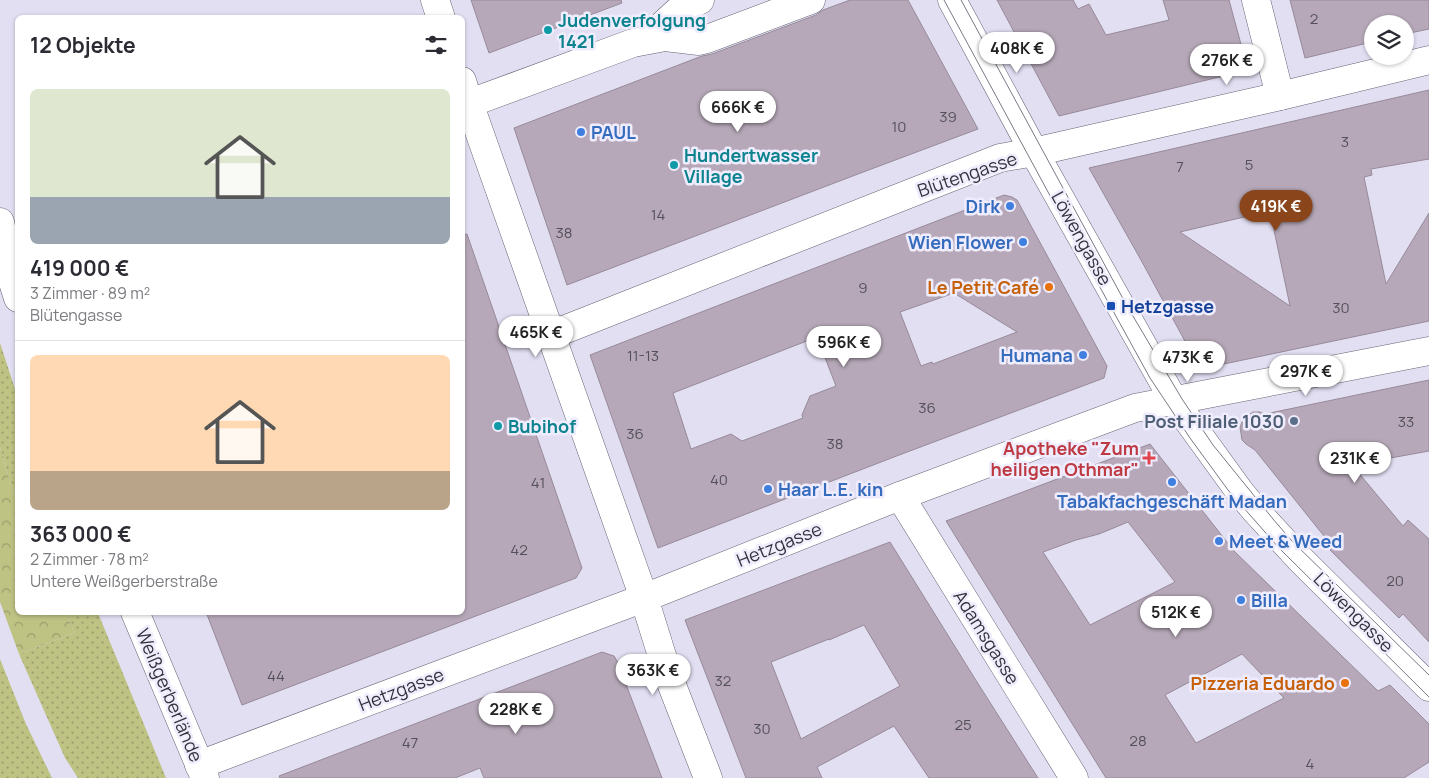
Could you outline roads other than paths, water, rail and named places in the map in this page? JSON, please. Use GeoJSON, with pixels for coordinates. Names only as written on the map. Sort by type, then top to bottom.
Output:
{"type":"FeatureCollection","features":[{"type":"Feature","properties":{"kind":"street"},"geometry":{"type":"LineString","coordinates":[[435,0],[440,15]]}},
{"type":"Feature","properties":{"kind":"street"},"geometry":{"type":"LineString","coordinates":[[665,36],[665,23],[677,12],[700,0]]}},
{"type":"Feature","properties":{"kind":"street"},"geometry":{"type":"LineString","coordinates":[[762,0],[799,4]]}},
{"type":"Feature","properties":{"kind":"street","name":"Löwengasse"},"geometry":{"type":"LineString","coordinates":[[952,0],[1034,152],[1174,401],[1255,510],[1301,560],[1429,687]]}},
{"type":"Feature","properties":{"kind":"street"},"geometry":{"type":"LineString","coordinates":[[1256,0],[1280,96]]}},
{"type":"Feature","properties":{"kind":"street"},"geometry":{"type":"LineString","coordinates":[[708,778],[668,675],[644,598],[465,97],[633,43],[665,36],[699,40],[707,39],[799,4]]}},
{"type":"Feature","properties":{"kind":"street","name":"Blütengasse"},"geometry":{"type":"LineString","coordinates":[[551,335],[1000,158],[1280,96],[1429,60]]}},
{"type":"Feature","properties":{"kind":"street"},"geometry":{"type":"LineString","coordinates":[[0,222],[15,282]]}},
{"type":"Feature","properties":{"kind":"street","name":"Hetzgasse"},"geometry":{"type":"LineString","coordinates":[[202,772],[900,496],[1135,408],[1429,351]]}},
{"type":"Feature","properties":{"kind":"street","name":"Adamsgasse"},"geometry":{"type":"LineString","coordinates":[[900,496],[1074,778]]}},
{"type":"Feature","properties":{"kind":"street","name":"Weißgerberlände"},"geometry":{"type":"LineString","coordinates":[[136,615],[202,772]]}},
{"type":"Feature","properties":{"kind":"tram line"},"geometry":{"type":"LineString","coordinates":[[944,0],[1150,378],[1190,438],[1228,490],[1279,548],[1429,697]]}},
{"type":"Feature","properties":{"kind":"tram line"},"geometry":{"type":"LineString","coordinates":[[961,0],[1127,306],[1182,399],[1213,445],[1292,541],[1429,675]]}},
{"type":"Feature","properties":{"kind":"place","name":"Judenverfolgung 1421"},"geometry":{"type":"Point","coordinates":[548,30]}},
{"type":"Feature","properties":{"kind":"place","name":"PAUL"},"geometry":{"type":"Point","coordinates":[581,132]}},
{"type":"Feature","properties":{"kind":"place","name":"Hundertwasser Village"},"geometry":{"type":"Point","coordinates":[674,165]}},
{"type":"Feature","properties":{"kind":"place","name":"Dirk"},"geometry":{"type":"Point","coordinates":[1010,206]}},
{"type":"Feature","properties":{"kind":"place","name":"Wien Flower"},"geometry":{"type":"Point","coordinates":[1023,242]}},
{"type":"Feature","properties":{"kind":"place","name":"Le Petit Café"},"geometry":{"type":"Point","coordinates":[1049,287]}},
{"type":"Feature","properties":{"kind":"place","name":"Hetzgasse"},"geometry":{"type":"Point","coordinates":[1111,306]}},
{"type":"Feature","properties":{"kind":"place","name":"Humana"},"geometry":{"type":"Point","coordinates":[1083,355]}},
{"type":"Feature","properties":{"kind":"place","name":"Post Filiale 1030"},"geometry":{"type":"Point","coordinates":[1294,421]}},
{"type":"Feature","properties":{"kind":"place","name":"Bubihof"},"geometry":{"type":"Point","coordinates":[498,426]}},
{"type":"Feature","properties":{"kind":"place","name":"Apotheke \"Zum heiligen Othmar\""},"geometry":{"type":"Point","coordinates":[1149,458]}},
{"type":"Feature","properties":{"kind":"place","name":"Tabakfachgeschäft Madan"},"geometry":{"type":"Point","coordinates":[1172,482]}},
{"type":"Feature","properties":{"kind":"place","name":"Haar L.E. kin"},"geometry":{"type":"Point","coordinates":[768,489]}},
{"type":"Feature","properties":{"kind":"place","name":"Meet & Weed"},"geometry":{"type":"Point","coordinates":[1219,541]}},
{"type":"Feature","properties":{"kind":"place","name":"Billa"},"geometry":{"type":"Point","coordinates":[1241,600]}},
{"type":"Feature","properties":{"kind":"place","name":"Pizzeria Eduardo"},"geometry":{"type":"Point","coordinates":[1345,683]}}]}
